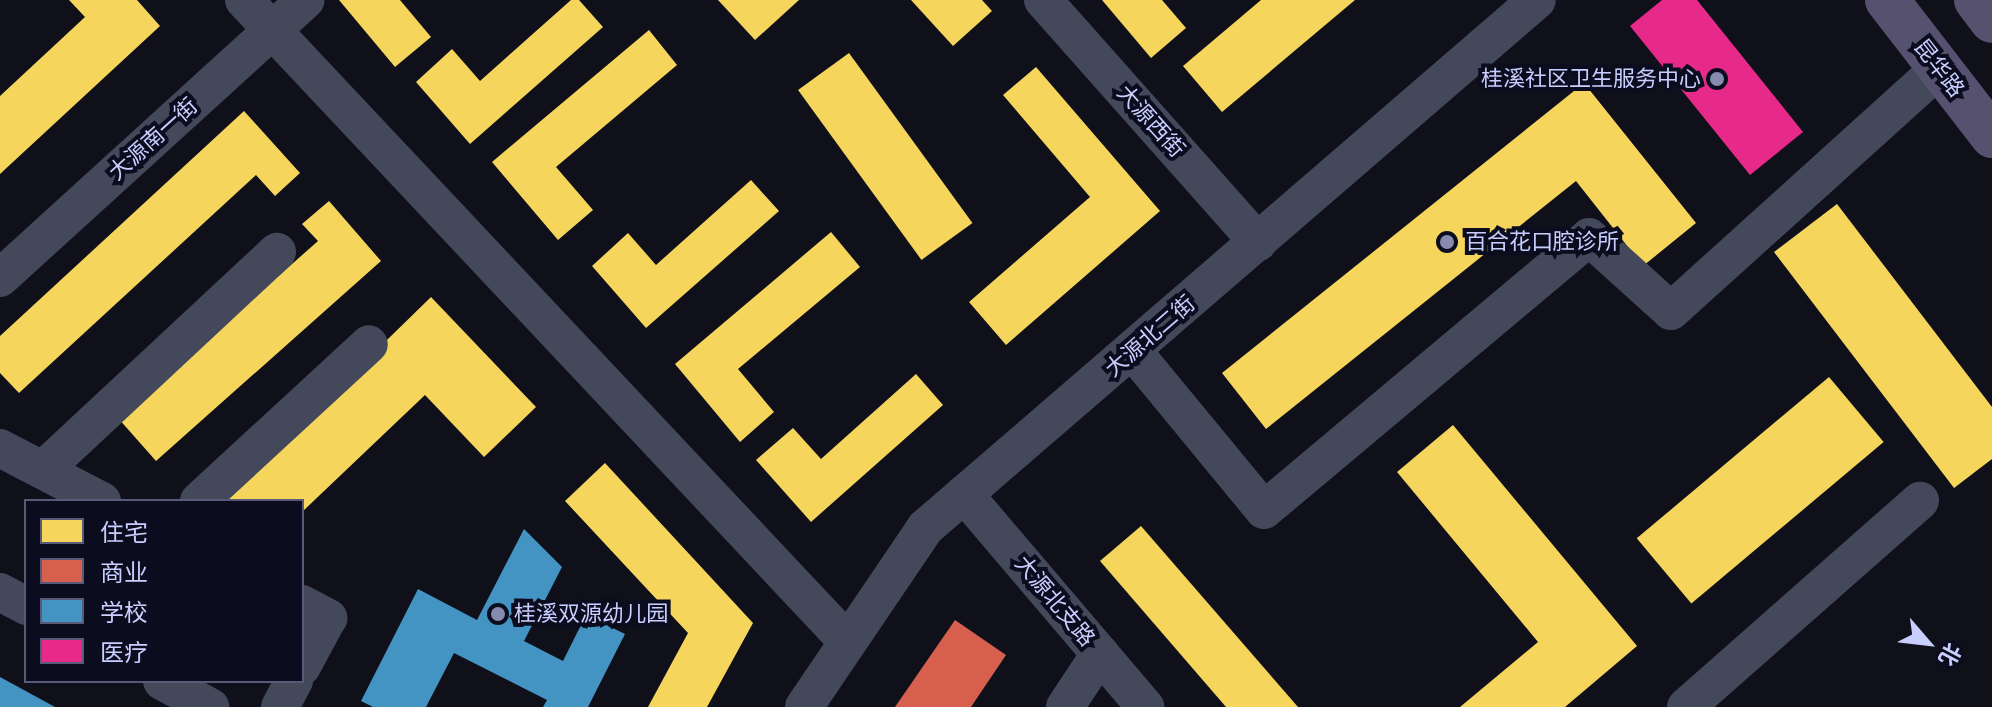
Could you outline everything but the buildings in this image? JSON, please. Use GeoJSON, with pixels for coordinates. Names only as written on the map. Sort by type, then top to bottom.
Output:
{"type":"FeatureCollection","features":[{"type":"Feature","properties":{"kind":"main road","name":"昆华路"},"geometry":{"type":"LineString","coordinates":[[1887,0],[1992,136]]}},
{"type":"Feature","properties":{"kind":"main road"},"geometry":{"type":"LineString","coordinates":[[1976,0],[1992,21]]}},
{"type":"Feature","properties":{"kind":"street"},"geometry":{"type":"LineString","coordinates":[[244,0],[848,642]]}},
{"type":"Feature","properties":{"kind":"street","name":"大源南一街"},"geometry":{"type":"LineString","coordinates":[[0,278],[306,0]]}},
{"type":"Feature","properties":{"kind":"street","name":"大源西街"},"geometry":{"type":"LineString","coordinates":[[1043,0],[1258,242]]}},
{"type":"Feature","properties":{"kind":"street","name":"大源北二街"},"geometry":{"type":"LineString","coordinates":[[804,707],[925,528],[1537,0]]}},
{"type":"Feature","properties":{"kind":"street"},"geometry":{"type":"LineString","coordinates":[[1132,350],[1264,510],[1589,237],[1671,311],[1940,68]]}},
{"type":"Feature","properties":{"kind":"street"},"geometry":{"type":"LineString","coordinates":[[43,470],[277,252]]}},
{"type":"Feature","properties":{"kind":"street"},"geometry":{"type":"LineString","coordinates":[[201,499],[369,344]]}},
{"type":"Feature","properties":{"kind":"street"},"geometry":{"type":"LineString","coordinates":[[0,448],[98,499]]}},
{"type":"Feature","properties":{"kind":"street","name":"大源北支路"},"geometry":{"type":"LineString","coordinates":[[964,494],[1145,707]]}},
{"type":"Feature","properties":{"kind":"street"},"geometry":{"type":"LineString","coordinates":[[1686,707],[1920,501]]}},
{"type":"Feature","properties":{"kind":"street"},"geometry":{"type":"LineString","coordinates":[[0,592],[24,605]]}},
{"type":"Feature","properties":{"kind":"street"},"geometry":{"type":"LineString","coordinates":[[304,605],[328,618],[304,662]]}},
{"type":"Feature","properties":{"kind":"street"},"geometry":{"type":"LineString","coordinates":[[1065,707],[1100,654]]}},
{"type":"Feature","properties":{"kind":"street"},"geometry":{"type":"LineString","coordinates":[[166,683],[210,707]]}},
{"type":"Feature","properties":{"kind":"street"},"geometry":{"type":"LineString","coordinates":[[280,707],[293,683]]}},
{"type":"Feature","properties":{"kind":"place","name":"桂溪社区卫生服务中心"},"geometry":{"type":"Point","coordinates":[1717,79]}},
{"type":"Feature","properties":{"kind":"place","name":"百合花口腔诊所"},"geometry":{"type":"Point","coordinates":[1447,242]}},
{"type":"Feature","properties":{"kind":"place","name":"桂溪双源幼儿园"},"geometry":{"type":"Point","coordinates":[498,614]}}]}
